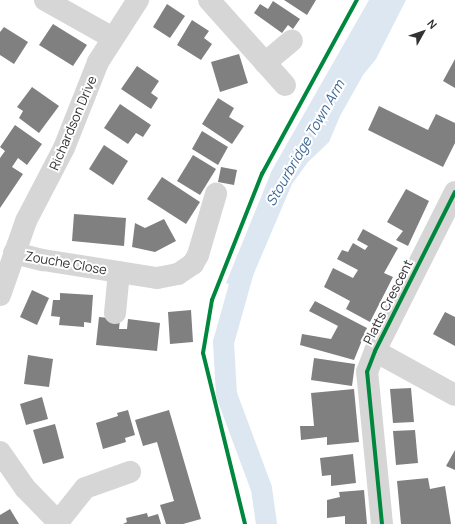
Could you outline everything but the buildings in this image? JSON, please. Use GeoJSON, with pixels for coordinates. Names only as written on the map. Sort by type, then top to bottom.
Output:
{"type":"FeatureCollection","features":[{"type":"Feature","properties":{"kind":"street"},"geometry":{"type":"LineString","coordinates":[[45,0],[114,38]]}},
{"type":"Feature","properties":{"kind":"street","name":"Richardson Drive"},"geometry":{"type":"LineString","coordinates":[[0,295],[26,222],[64,148],[98,62],[138,0]]}},
{"type":"Feature","properties":{"kind":"street"},"geometry":{"type":"LineString","coordinates":[[209,0],[285,86]]}},
{"type":"Feature","properties":{"kind":"street"},"geometry":{"type":"LineString","coordinates":[[265,63],[292,40]]}},
{"type":"Feature","properties":{"kind":"street","name":"Platts Crescent"},"geometry":{"type":"LineString","coordinates":[[382,524],[367,372],[375,351],[455,192]]}},
{"type":"Feature","properties":{"kind":"street","name":"Zouche Close"},"geometry":{"type":"LineString","coordinates":[[14,253],[157,278],[178,274],[193,264],[198,255],[216,194]]}},
{"type":"Feature","properties":{"kind":"street","name":"Zouche Close"},"geometry":{"type":"LineString","coordinates":[[114,313],[119,272]]}},
{"type":"Feature","properties":{"kind":"street"},"geometry":{"type":"LineString","coordinates":[[375,351],[455,395]]}},
{"type":"Feature","properties":{"kind":"street"},"geometry":{"type":"LineString","coordinates":[[0,452],[25,488],[59,523],[85,488],[130,472]]}},
{"type":"Feature","properties":{"kind":"water"},"geometry":{"type":"Polygon","coordinates":[[[369,0],[406,0],[376,59],[363,75],[340,116],[329,142],[308,162],[292,184],[246,292],[226,283],[272,170],[369,0]]]}},
{"type":"Feature","properties":{"kind":"waterway","name":"Stourbridge Town Arm"},"geometry":{"type":"LineString","coordinates":[[246,260],[223,342],[226,394],[261,488],[266,524]]}},
{"type":"Feature","properties":{"kind":"cycle path"},"geometry":{"type":"LineString","coordinates":[[245,524],[203,353],[212,300],[262,174],[357,0]]}},
{"type":"Feature","properties":{"kind":"cycle path"},"geometry":{"type":"LineString","coordinates":[[382,524],[367,372],[375,351],[455,192]]}}]}
